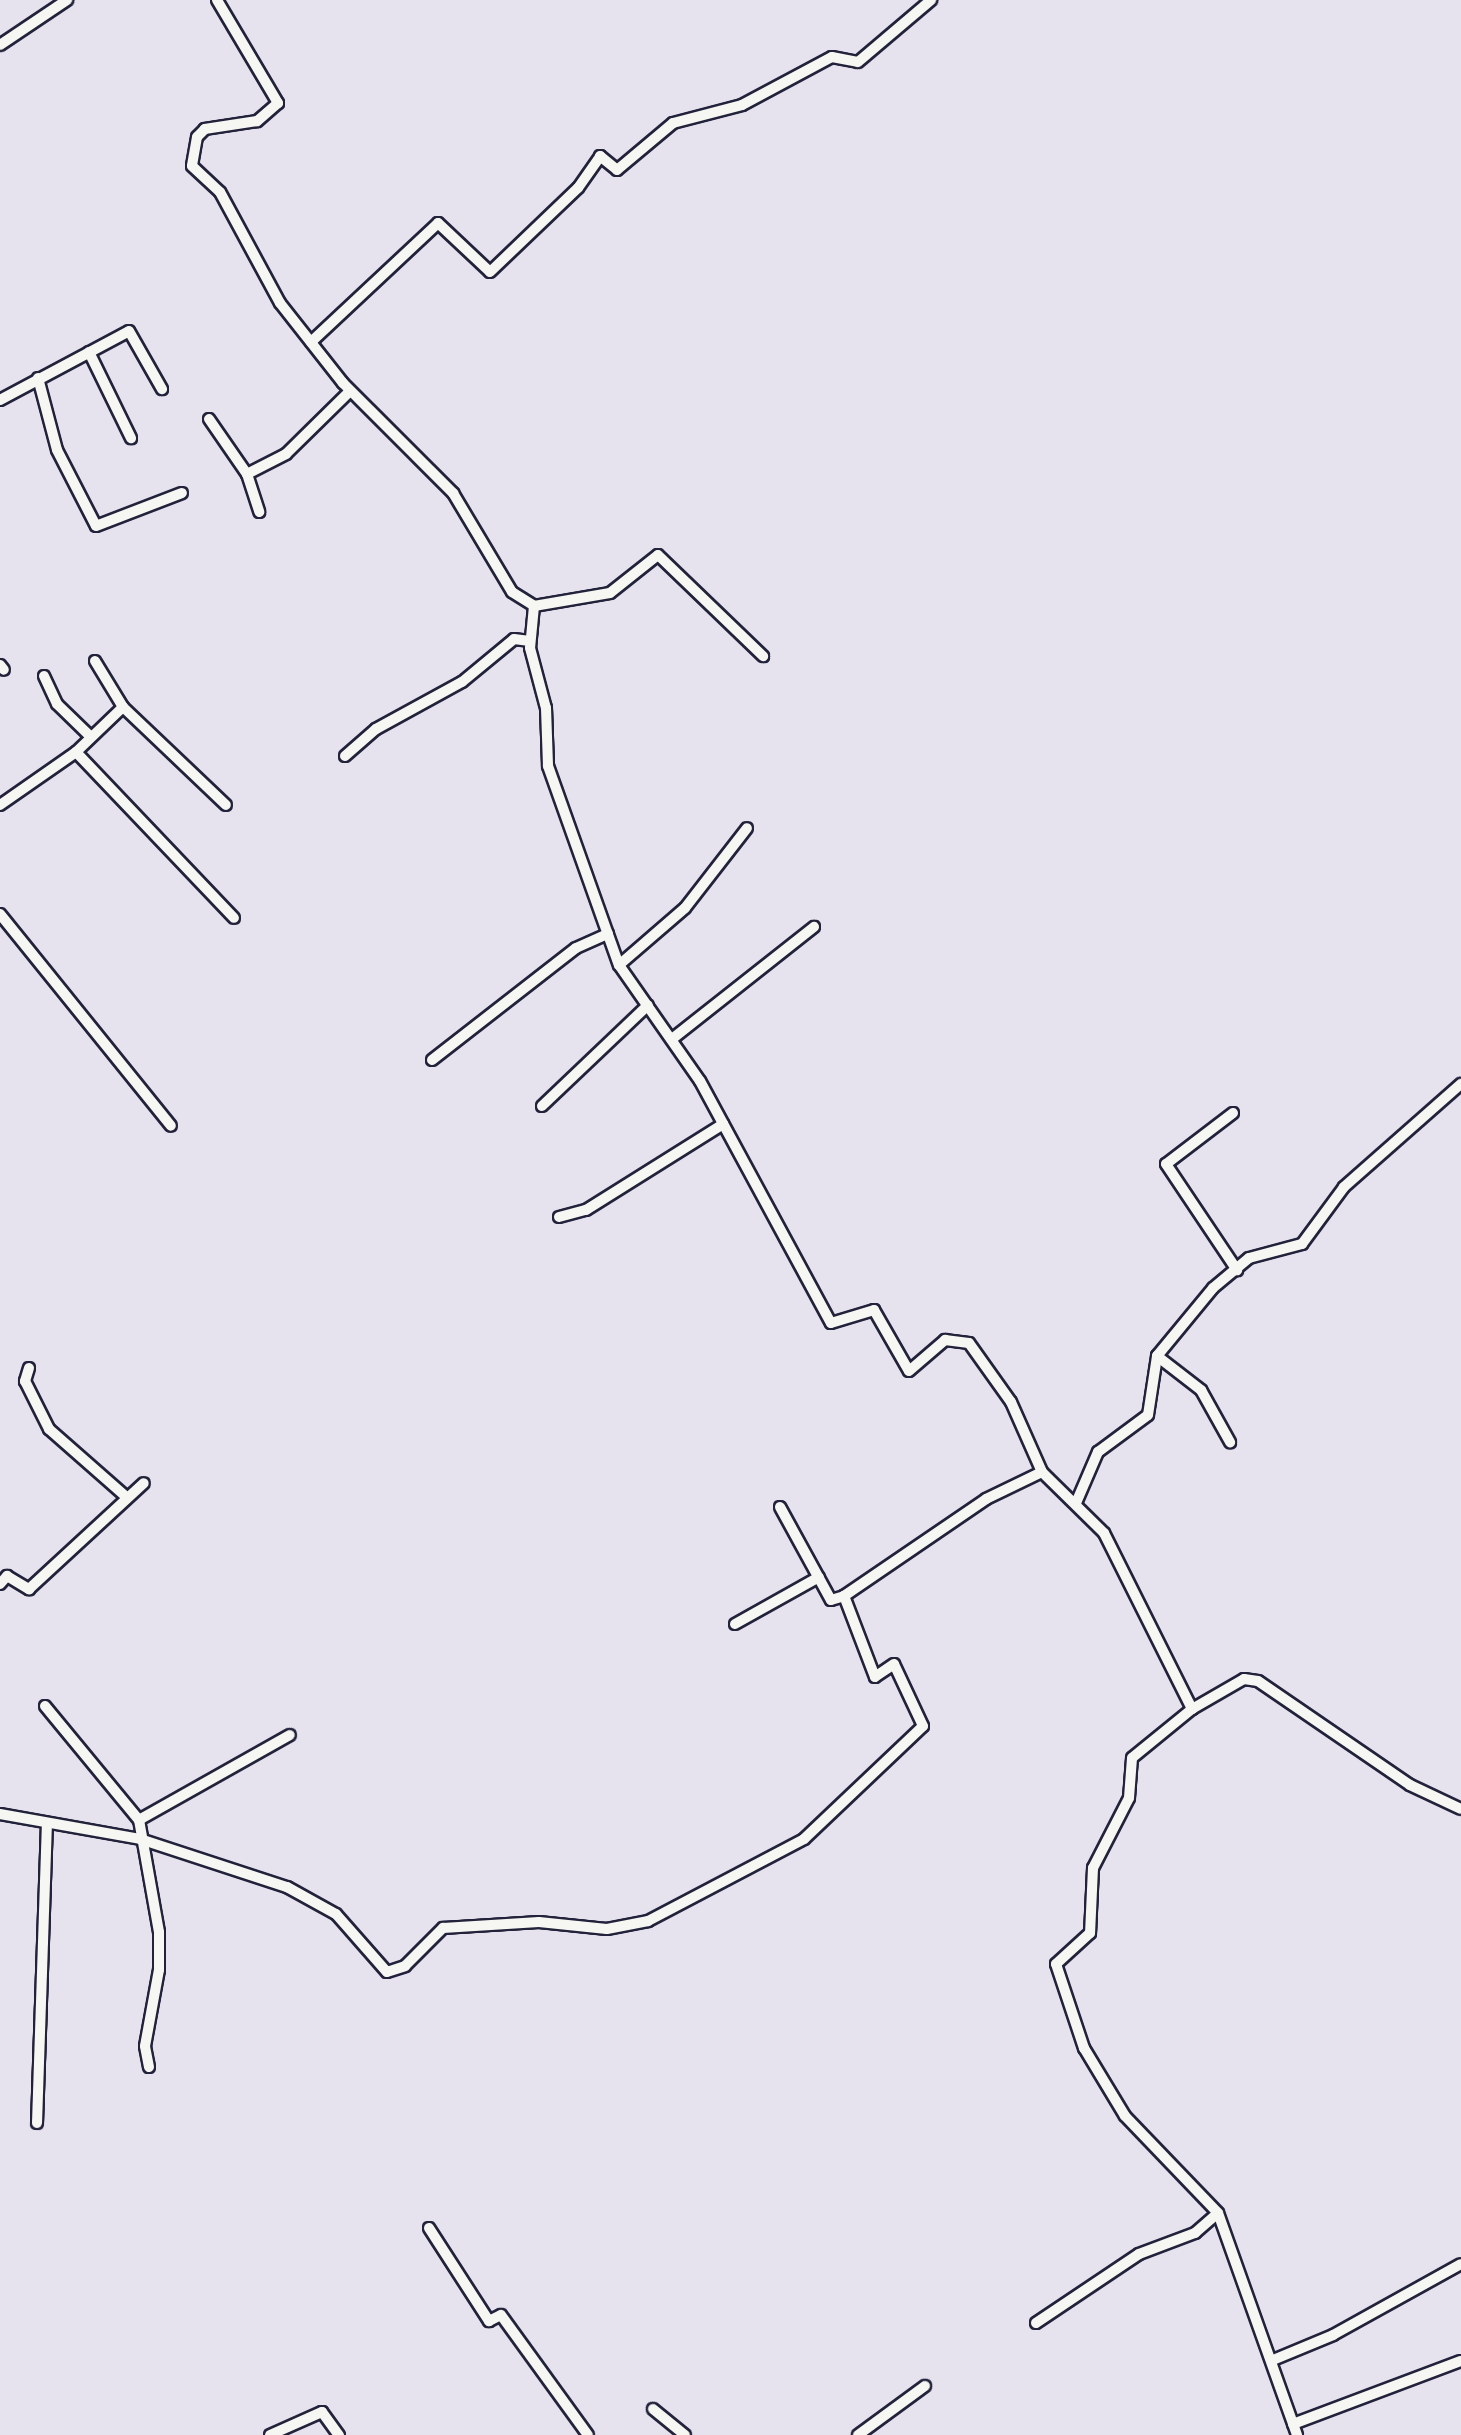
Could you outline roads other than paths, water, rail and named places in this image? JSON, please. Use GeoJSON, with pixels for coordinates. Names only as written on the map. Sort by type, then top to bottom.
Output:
{"type":"FeatureCollection","features":[{"type":"Feature","properties":{"kind":"street"},"geometry":{"type":"LineString","coordinates":[[0,45],[66,0]]}},
{"type":"Feature","properties":{"kind":"street"},"geometry":{"type":"LineString","coordinates":[[218,0],[278,103],[257,121],[205,130],[197,137],[192,166],[220,192],[280,302],[311,342],[350,390],[453,493],[512,592],[534,606],[610,593],[658,555],[762,656]]}},
{"type":"Feature","properties":{"kind":"street"},"geometry":{"type":"LineString","coordinates":[[311,342],[438,223],[490,272],[578,188],[600,156],[616,170],[674,124],[742,106],[832,56],[858,62],[931,0]]}},
{"type":"Feature","properties":{"kind":"street"},"geometry":{"type":"LineString","coordinates":[[0,400],[129,331],[162,389]]}},
{"type":"Feature","properties":{"kind":"street"},"geometry":{"type":"LineString","coordinates":[[89,352],[132,438]]}},
{"type":"Feature","properties":{"kind":"street"},"geometry":{"type":"LineString","coordinates":[[38,378],[56,450],[96,526],[182,493]]}},
{"type":"Feature","properties":{"kind":"street"},"geometry":{"type":"LineString","coordinates":[[247,474],[286,454],[350,390]]}},
{"type":"Feature","properties":{"kind":"street"},"geometry":{"type":"LineString","coordinates":[[210,420],[247,474],[258,512]]}},
{"type":"Feature","properties":{"kind":"street"},"geometry":{"type":"LineString","coordinates":[[534,606],[530,641],[546,708],[548,766],[619,965],[672,1040],[723,1124],[831,1323],[874,1310],[910,1371],[945,1340],[969,1343],[1011,1402],[1042,1472],[1104,1533],[1192,1709]]}},
{"type":"Feature","properties":{"kind":"street"},"geometry":{"type":"LineString","coordinates":[[345,756],[376,729],[462,682],[514,639],[530,641]]}},
{"type":"Feature","properties":{"kind":"street"},"geometry":{"type":"LineString","coordinates":[[95,661],[123,706],[226,804]]}},
{"type":"Feature","properties":{"kind":"street"},"geometry":{"type":"LineString","coordinates":[[44,676],[57,704],[89,735]]}},
{"type":"Feature","properties":{"kind":"street"},"geometry":{"type":"LineString","coordinates":[[0,805],[76,752],[89,735],[123,706]]}},
{"type":"Feature","properties":{"kind":"street"},"geometry":{"type":"LineString","coordinates":[[76,752],[234,918]]}},
{"type":"Feature","properties":{"kind":"street"},"geometry":{"type":"LineString","coordinates":[[619,965],[684,908],[748,828]]}},
{"type":"Feature","properties":{"kind":"street"},"geometry":{"type":"LineString","coordinates":[[0,914],[171,1126]]}},
{"type":"Feature","properties":{"kind":"street"},"geometry":{"type":"LineString","coordinates":[[672,1040],[814,927]]}},
{"type":"Feature","properties":{"kind":"street"},"geometry":{"type":"LineString","coordinates":[[432,1060],[576,948],[608,934]]}},
{"type":"Feature","properties":{"kind":"street"},"geometry":{"type":"LineString","coordinates":[[542,1106],[648,1006]]}},
{"type":"Feature","properties":{"kind":"street"},"geometry":{"type":"LineString","coordinates":[[1076,1503],[1098,1452],[1153,1407],[1158,1356],[1213,1288],[1258,1254],[1302,1244],[1344,1187],[1461,1084]]}},
{"type":"Feature","properties":{"kind":"street"},"geometry":{"type":"LineString","coordinates":[[1233,1113],[1166,1164],[1237,1270]]}},
{"type":"Feature","properties":{"kind":"street"},"geometry":{"type":"LineString","coordinates":[[559,1218],[586,1210],[723,1124]]}},
{"type":"Feature","properties":{"kind":"street"},"geometry":{"type":"LineString","coordinates":[[1158,1356],[1201,1390],[1230,1442]]}},
{"type":"Feature","properties":{"kind":"street"},"geometry":{"type":"LineString","coordinates":[[29,1368],[24,1382],[50,1429],[124,1495]]}},
{"type":"Feature","properties":{"kind":"street"},"geometry":{"type":"LineString","coordinates":[[780,1507],[832,1600],[844,1596],[986,1498],[1042,1472]]}},
{"type":"Feature","properties":{"kind":"street"},"geometry":{"type":"LineString","coordinates":[[0,1584],[8,1576],[30,1590],[124,1495],[144,1483]]}},
{"type":"Feature","properties":{"kind":"street"},"geometry":{"type":"LineString","coordinates":[[735,1624],[819,1577]]}},
{"type":"Feature","properties":{"kind":"street"},"geometry":{"type":"LineString","coordinates":[[0,1814],[140,1839],[286,1887],[336,1914],[386,1972],[404,1966],[442,1928],[540,1922],[607,1929],[648,1921],[804,1839],[923,1726],[894,1664],[876,1677],[844,1596]]}},
{"type":"Feature","properties":{"kind":"street"},"geometry":{"type":"LineString","coordinates":[[1461,1809],[1410,1785],[1258,1682],[1244,1679],[1192,1709],[1132,1758],[1130,1798],[1093,1868],[1090,1934],[1056,1964],[1084,2048],[1125,2116],[1218,2213],[1295,2429],[1461,2361]]}},
{"type":"Feature","properties":{"kind":"street"},"geometry":{"type":"LineString","coordinates":[[45,1706],[139,1820],[159,1932],[160,1970],[145,2046],[148,2067]]}},
{"type":"Feature","properties":{"kind":"street"},"geometry":{"type":"LineString","coordinates":[[139,1820],[290,1735]]}},
{"type":"Feature","properties":{"kind":"street"},"geometry":{"type":"LineString","coordinates":[[36,2123],[46,1823]]}},
{"type":"Feature","properties":{"kind":"street"},"geometry":{"type":"LineString","coordinates":[[1036,2323],[1139,2254],[1195,2233],[1218,2213]]}},
{"type":"Feature","properties":{"kind":"street"},"geometry":{"type":"LineString","coordinates":[[430,2228],[489,2321],[501,2315],[588,2435]]}},
{"type":"Feature","properties":{"kind":"street"},"geometry":{"type":"LineString","coordinates":[[1273,2360],[1333,2336],[1461,2264]]}},
{"type":"Feature","properties":{"kind":"street"},"geometry":{"type":"LineString","coordinates":[[858,2435],[925,2386]]}},
{"type":"Feature","properties":{"kind":"street"},"geometry":{"type":"LineString","coordinates":[[653,2409],[685,2435]]}},
{"type":"Feature","properties":{"kind":"street"},"geometry":{"type":"LineString","coordinates":[[270,2435],[322,2412],[339,2435]]}}]}
